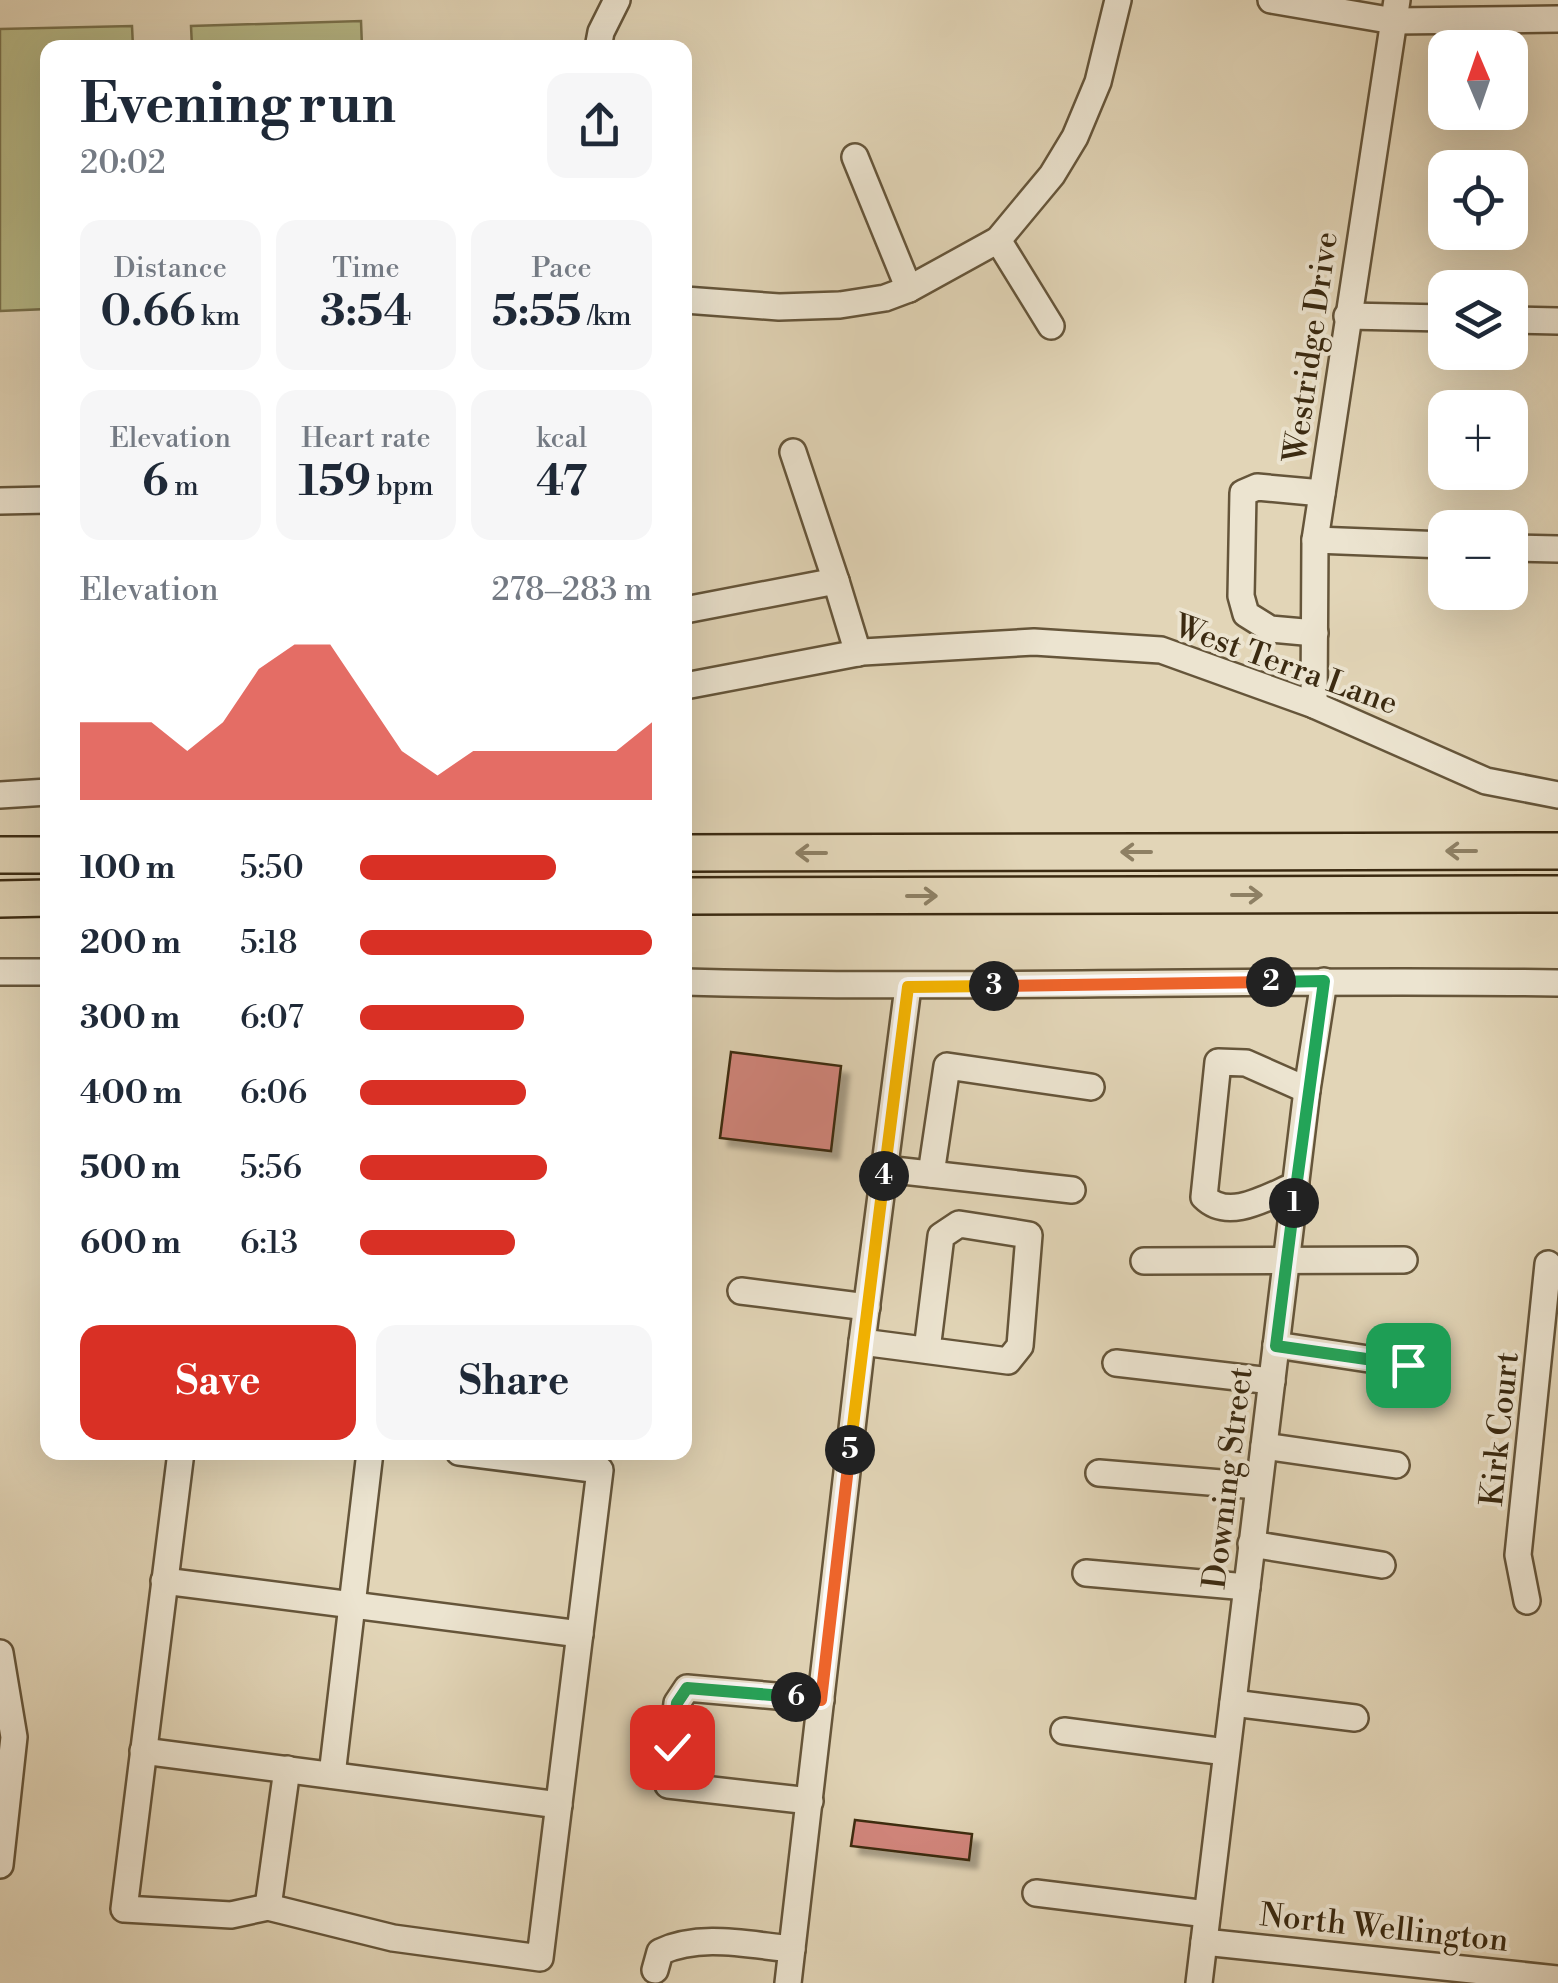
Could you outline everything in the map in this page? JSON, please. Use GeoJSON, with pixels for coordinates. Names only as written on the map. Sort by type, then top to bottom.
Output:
{"type":"FeatureCollection","features":[{"type":"Feature","properties":{"kind":"highway"},"geometry":{"type":"LineString","coordinates":[[692,853],[1558,851]]}},
{"type":"Feature","properties":{"kind":"highway"},"geometry":{"type":"LineString","coordinates":[[0,855],[40,854]]}},
{"type":"Feature","properties":{"kind":"highway"},"geometry":{"type":"LineString","coordinates":[[692,896],[1558,894]]}},
{"type":"Feature","properties":{"kind":"highway"},"geometry":{"type":"LineString","coordinates":[[0,899],[40,898]]}},
{"type":"Feature","properties":{"kind":"street"},"geometry":{"type":"LineString","coordinates":[[600,40],[617,0]]}},
{"type":"Feature","properties":{"kind":"street"},"geometry":{"type":"LineString","coordinates":[[692,301],[779,307],[840,305],[885,298],[998,240],[1052,175],[1075,137],[1098,82],[1118,0]]}},
{"type":"Feature","properties":{"kind":"street"},"geometry":{"type":"LineString","coordinates":[[1271,0],[1558,19]]}},
{"type":"Feature","properties":{"kind":"street","name":"Westridge Drive"},"geometry":{"type":"LineString","coordinates":[[1314,705],[1315,540],[1395,11]]}},
{"type":"Feature","properties":{"kind":"street"},"geometry":{"type":"LineString","coordinates":[[856,156],[909,289]]}},
{"type":"Feature","properties":{"kind":"street"},"geometry":{"type":"LineString","coordinates":[[998,240],[1051,326]]}},
{"type":"Feature","properties":{"kind":"street"},"geometry":{"type":"LineString","coordinates":[[1347,316],[1428,318]]}},
{"type":"Feature","properties":{"kind":"street"},"geometry":{"type":"LineString","coordinates":[[1528,320],[1558,321]]}},
{"type":"Feature","properties":{"kind":"street"},"geometry":{"type":"LineString","coordinates":[[793,452],[858,654]]}},
{"type":"Feature","properties":{"kind":"street"},"geometry":{"type":"LineString","coordinates":[[1314,632],[1270,628],[1246,614],[1241,596],[1243,493],[1256,488],[1322,493]]}},
{"type":"Feature","properties":{"kind":"street"},"geometry":{"type":"LineString","coordinates":[[0,502],[40,500]]}},
{"type":"Feature","properties":{"kind":"street"},"geometry":{"type":"LineString","coordinates":[[1315,540],[1428,544]]}},
{"type":"Feature","properties":{"kind":"street"},"geometry":{"type":"LineString","coordinates":[[1528,548],[1558,549]]}},
{"type":"Feature","properties":{"kind":"street"},"geometry":{"type":"LineString","coordinates":[[692,609],[836,581]]}},
{"type":"Feature","properties":{"kind":"street","name":"West Terra Lane"},"geometry":{"type":"LineString","coordinates":[[692,685],[858,654],[1034,642],[1162,650],[1314,705],[1486,780],[1558,795]]}},
{"type":"Feature","properties":{"kind":"street"},"geometry":{"type":"LineString","coordinates":[[0,795],[40,792]]}},
{"type":"Feature","properties":{"kind":"street"},"geometry":{"type":"LineString","coordinates":[[0,972],[40,972]]}},
{"type":"Feature","properties":{"kind":"street"},"geometry":{"type":"LineString","coordinates":[[692,982],[908,987],[1324,981],[1558,983]]}},
{"type":"Feature","properties":{"kind":"street","name":"Downing Street"},"geometry":{"type":"LineString","coordinates":[[1199,1983],[1307,1090],[1324,981]]}},
{"type":"Feature","properties":{"kind":"street"},"geometry":{"type":"LineString","coordinates":[[788,1983],[862,1342],[908,987]]}},
{"type":"Feature","properties":{"kind":"street"},"geometry":{"type":"LineString","coordinates":[[1296,1185],[1239,1208],[1211,1203],[1204,1197],[1218,1062],[1246,1063],[1307,1090]]}},
{"type":"Feature","properties":{"kind":"street"},"geometry":{"type":"LineString","coordinates":[[931,1174],[946,1066],[1091,1087]]}},
{"type":"Feature","properties":{"kind":"street"},"geometry":{"type":"LineString","coordinates":[[885,1169],[1072,1190]]}},
{"type":"Feature","properties":{"kind":"street"},"geometry":{"type":"LineString","coordinates":[[862,1342],[1008,1361],[1020,1346],[1029,1235],[959,1224],[942,1236],[927,1350]]}},
{"type":"Feature","properties":{"kind":"street"},"geometry":{"type":"LineString","coordinates":[[1144,1261],[1404,1260]]}},
{"type":"Feature","properties":{"kind":"street","name":"Kirk Court"},"geometry":{"type":"LineString","coordinates":[[1527,1601],[1518,1555],[1549,1365],[1548,1264]]}},
{"type":"Feature","properties":{"kind":"street"},"geometry":{"type":"LineString","coordinates":[[741,1291],[867,1307]]}},
{"type":"Feature","properties":{"kind":"street"},"geometry":{"type":"LineString","coordinates":[[1276,1346],[1408,1365]]}},
{"type":"Feature","properties":{"kind":"street"},"geometry":{"type":"LineString","coordinates":[[1116,1363],[1272,1381]]}},
{"type":"Feature","properties":{"kind":"street"},"geometry":{"type":"LineString","coordinates":[[1264,1446],[1396,1465]]}},
{"type":"Feature","properties":{"kind":"street"},"geometry":{"type":"LineString","coordinates":[[180,1460],[124,1909],[232,1915],[268,1907],[393,1938],[540,1958],[600,1470],[531,1460]]}},
{"type":"Feature","properties":{"kind":"street"},"geometry":{"type":"LineString","coordinates":[[332,1776],[369,1460]]}},
{"type":"Feature","properties":{"kind":"street"},"geometry":{"type":"LineString","coordinates":[[1098,1473],[1258,1486]]}},
{"type":"Feature","properties":{"kind":"street"},"geometry":{"type":"LineString","coordinates":[[1252,1544],[1382,1566]]}},
{"type":"Feature","properties":{"kind":"street"},"geometry":{"type":"LineString","coordinates":[[1086,1573],[1247,1587]]}},
{"type":"Feature","properties":{"kind":"street"},"geometry":{"type":"LineString","coordinates":[[164,1581],[580,1634]]}},
{"type":"Feature","properties":{"kind":"street"},"geometry":{"type":"LineString","coordinates":[[0,1653],[14,1737],[0,1865]]}},
{"type":"Feature","properties":{"kind":"street"},"geometry":{"type":"LineString","coordinates":[[810,1800],[668,1784],[677,1703],[687,1688],[821,1700]]}},
{"type":"Feature","properties":{"kind":"street"},"geometry":{"type":"LineString","coordinates":[[1233,1703],[1355,1718]]}},
{"type":"Feature","properties":{"kind":"street"},"geometry":{"type":"LineString","coordinates":[[1064,1732],[1226,1752]]}},
{"type":"Feature","properties":{"kind":"street"},"geometry":{"type":"LineString","coordinates":[[142,1751],[559,1805]]}},
{"type":"Feature","properties":{"kind":"street"},"geometry":{"type":"LineString","coordinates":[[268,1907],[288,1769]]}},
{"type":"Feature","properties":{"kind":"street"},"geometry":{"type":"LineString","coordinates":[[1036,1893],[1206,1914]]}},
{"type":"Feature","properties":{"kind":"street"},"geometry":{"type":"LineString","coordinates":[[655,1970],[660,1952],[678,1944],[705,1941],[792,1949]]}},
{"type":"Feature","properties":{"kind":"street","name":"North Wellington"},"geometry":{"type":"LineString","coordinates":[[1204,1942],[1558,1979]]}},
{"type":"Feature","properties":{"kind":"green space"},"geometry":{"type":"Polygon","coordinates":[[[361,21],[362,40],[192,40],[191,26],[361,21]]]}},
{"type":"Feature","properties":{"kind":"green space"},"geometry":{"type":"Polygon","coordinates":[[[132,26],[133,40],[40,40],[40,309],[0,311],[0,29],[132,26]]]}},
{"type":"Feature","properties":{"kind":"building"},"geometry":{"type":"Polygon","coordinates":[[[731,1052],[841,1066],[831,1151],[720,1138],[731,1052]]]}},
{"type":"Feature","properties":{"kind":"building"},"geometry":{"type":"Polygon","coordinates":[[[855,1820],[972,1834],[969,1860],[851,1846],[855,1820]]]}},
{"type":"Feature","properties":{"kind":"route"},"geometry":{"type":"LineString","coordinates":[[672,1747],[677,1703],[687,1688],[821,1700],[908,987],[1324,981],[1276,1346],[1408,1365]]}}]}
